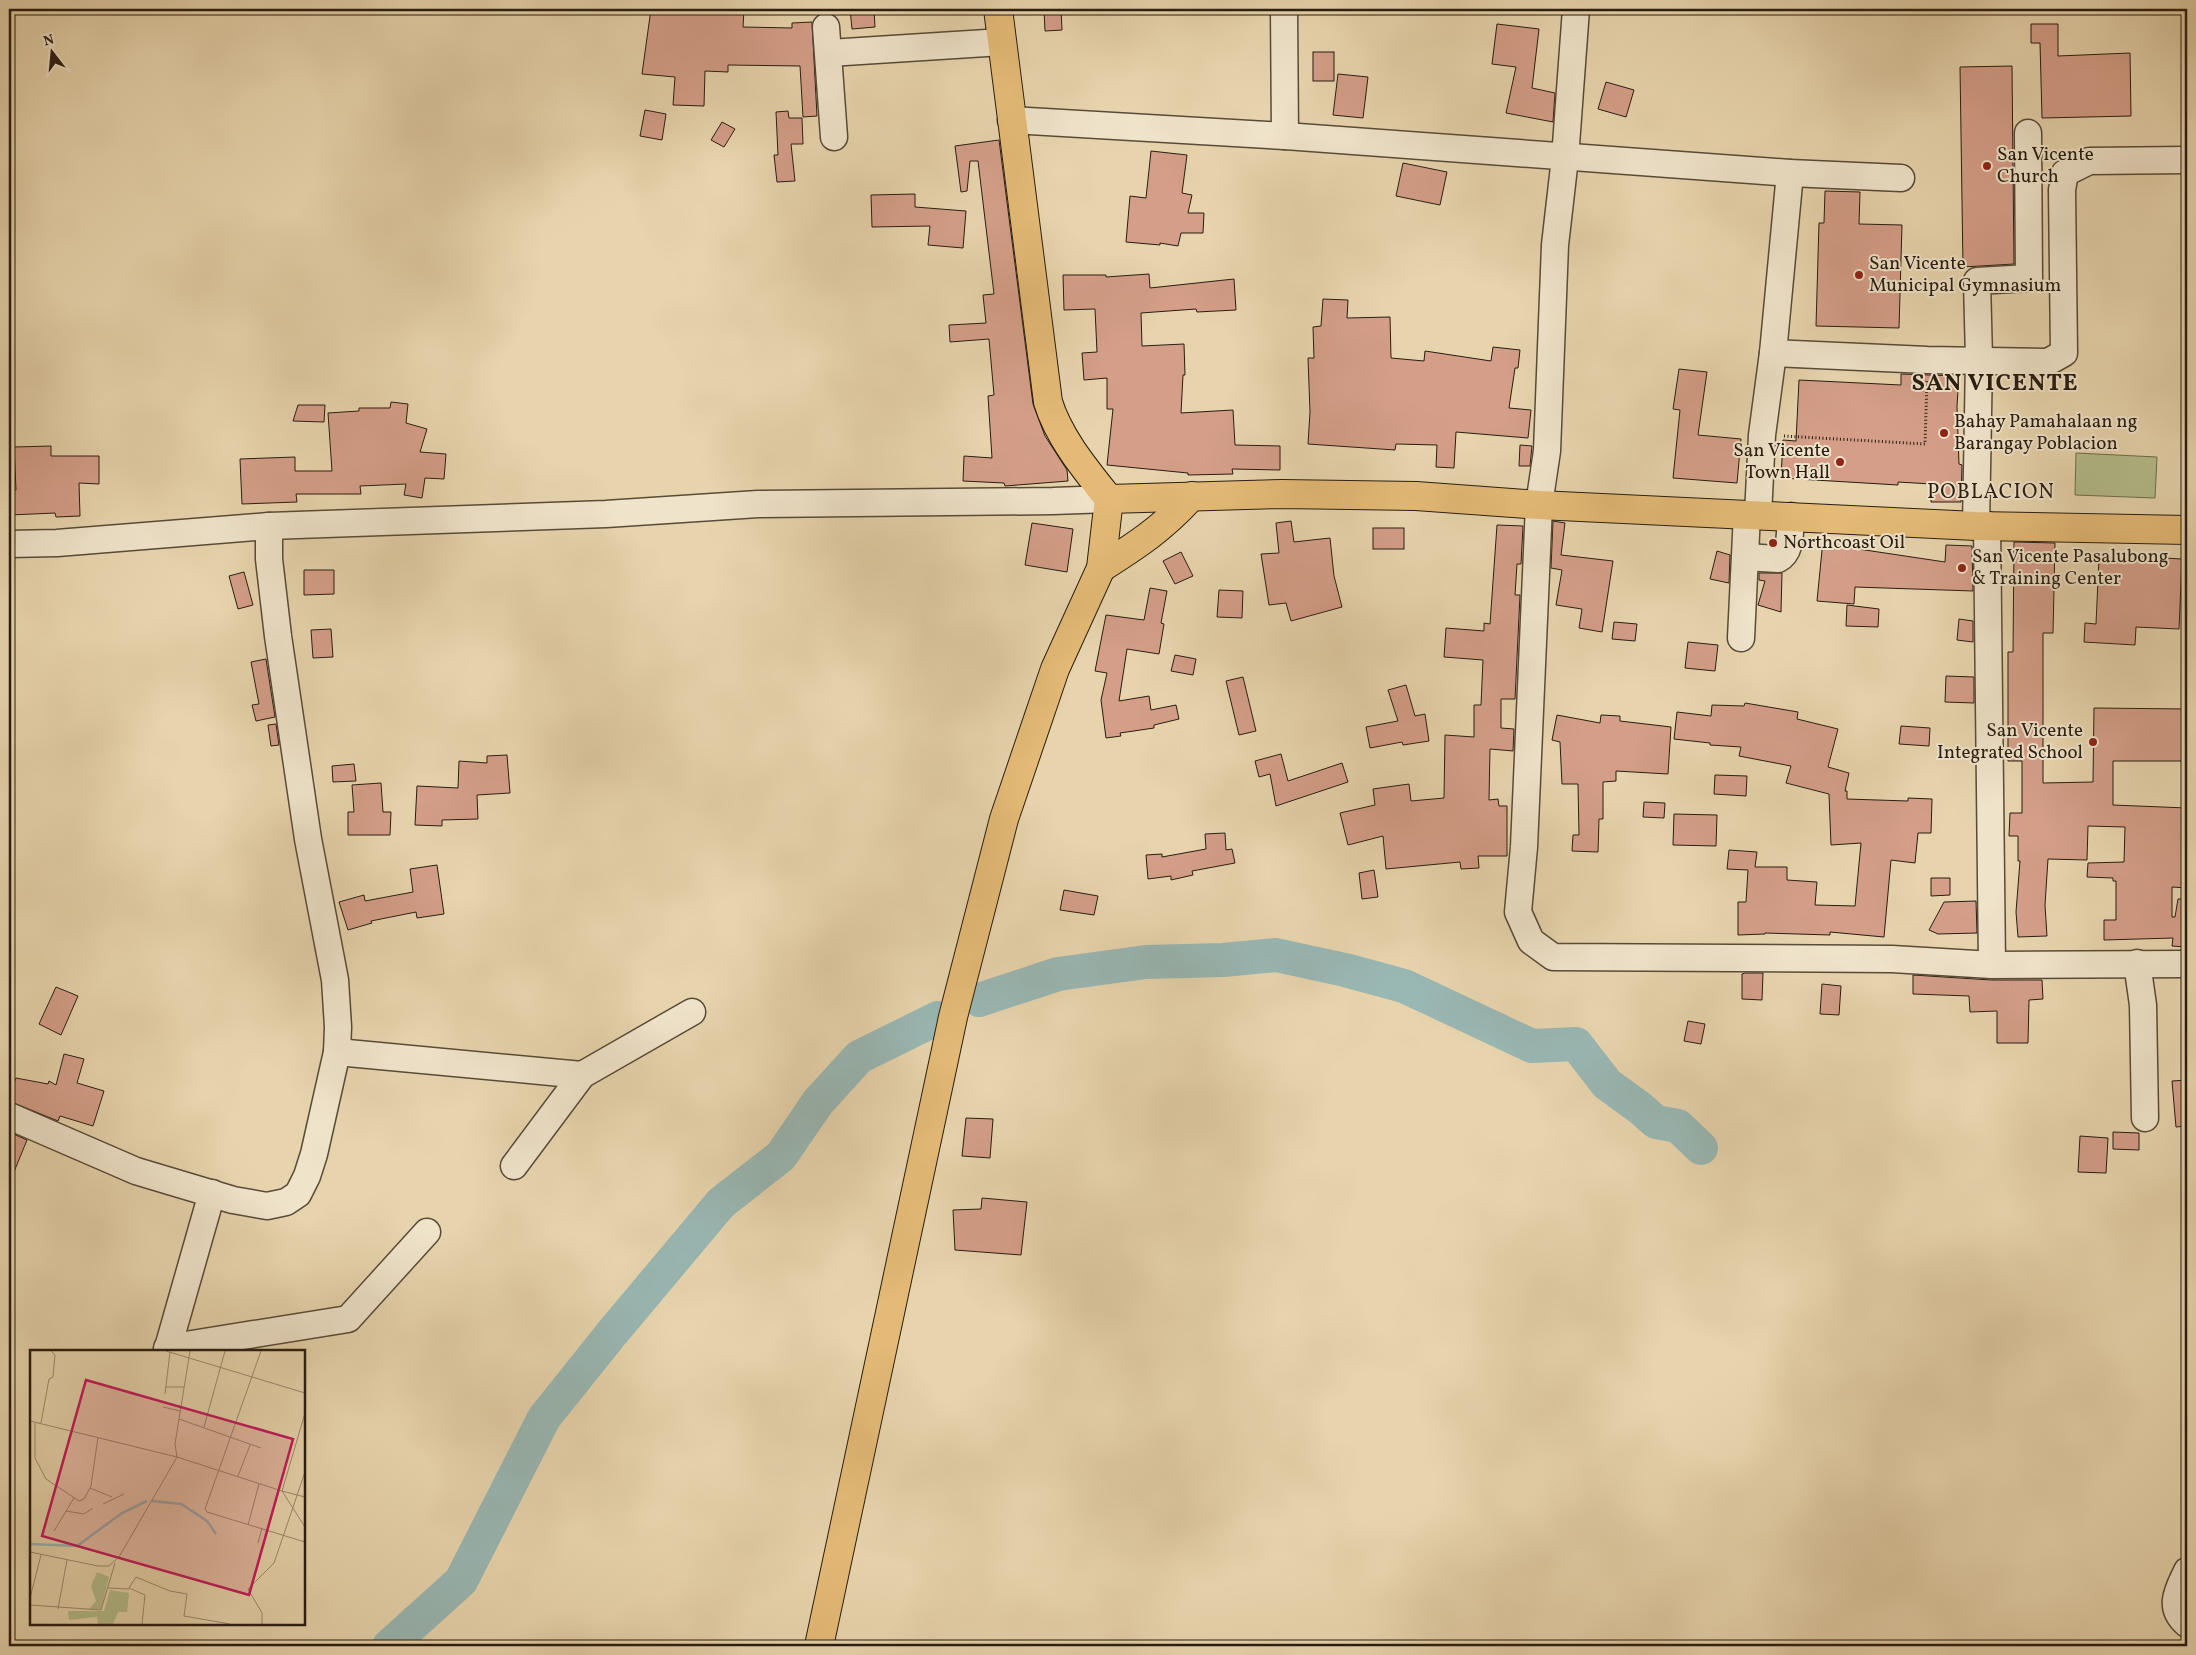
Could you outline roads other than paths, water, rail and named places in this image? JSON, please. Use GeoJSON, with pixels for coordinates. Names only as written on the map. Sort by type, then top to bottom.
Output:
{"type":"FeatureCollection","features":[{"type":"Feature","properties":{"kind":"main road"},"geometry":{"type":"LineString","coordinates":[[819,1646],[954,1017],[1004,820],[1055,669],[1101,568],[1109,499],[1078,459],[1051,413],[1048,402],[998,9]]}},
{"type":"Feature","properties":{"kind":"main road"},"geometry":{"type":"LineString","coordinates":[[1109,499],[1282,494],[1416,496],[1538,505],[1982,526],[2187,530]]}},
{"type":"Feature","properties":{"kind":"main road"},"geometry":{"type":"LineString","coordinates":[[1101,568],[1151,536],[1170,520],[1192,496]]}},
{"type":"Feature","properties":{"kind":"street"},"geometry":{"type":"LineString","coordinates":[[1284,9],[1285,136]]}},
{"type":"Feature","properties":{"kind":"street"},"geometry":{"type":"LineString","coordinates":[[1576,9],[1565,158],[1555,245],[1547,451],[1538,505],[1524,847],[1518,912],[1532,941],[1553,956],[1892,959],[1992,965],[2187,964]]}},
{"type":"Feature","properties":{"kind":"street"},"geometry":{"type":"LineString","coordinates":[[826,27],[834,137]]}},
{"type":"Feature","properties":{"kind":"street"},"geometry":{"type":"LineString","coordinates":[[829,52],[1002,42]]}},
{"type":"Feature","properties":{"kind":"street"},"geometry":{"type":"LineString","coordinates":[[1011,120],[1285,136],[1790,173],[1901,178]]}},
{"type":"Feature","properties":{"kind":"street"},"geometry":{"type":"LineString","coordinates":[[1992,965],[1977,281],[2029,278],[2028,132]]}},
{"type":"Feature","properties":{"kind":"street"},"geometry":{"type":"LineString","coordinates":[[1773,353],[1927,360],[1978,359],[2048,362],[2064,352],[2062,190],[2065,173],[2089,161],[2187,160]]}},
{"type":"Feature","properties":{"kind":"street"},"geometry":{"type":"LineString","coordinates":[[1741,638],[1744,557],[1752,514],[1773,353],[1790,173]]}},
{"type":"Feature","properties":{"kind":"street"},"geometry":{"type":"LineString","coordinates":[[9,544],[57,543],[269,526],[606,514],[758,504],[1109,499]]}},
{"type":"Feature","properties":{"kind":"street"},"geometry":{"type":"LineString","coordinates":[[1744,557],[1778,558],[1783,556],[1788,549],[1790,516]]}},
{"type":"Feature","properties":{"kind":"street"},"geometry":{"type":"LineString","coordinates":[[9,1116],[136,1171],[212,1193],[267,1206],[286,1202],[298,1194],[307,1176],[314,1154],[337,1052],[338,1027],[335,980],[308,839],[278,636],[269,559],[269,526]]}},
{"type":"Feature","properties":{"kind":"street"},"geometry":{"type":"LineString","coordinates":[[2137,963],[2143,1005],[2145,1118]]}},
{"type":"Feature","properties":{"kind":"street"},"geometry":{"type":"LineString","coordinates":[[514,1166],[582,1075],[692,1012]]}},
{"type":"Feature","properties":{"kind":"street"},"geometry":{"type":"LineString","coordinates":[[337,1052],[582,1075]]}},
{"type":"Feature","properties":{"kind":"street"},"geometry":{"type":"LineString","coordinates":[[212,1193],[167,1350],[348,1319],[428,1232]]}},
{"type":"Feature","properties":{"kind":"street"},"geometry":{"type":"LineString","coordinates":[[2187,1570],[2174,1599],[2177,1611],[2187,1624]]}},
{"type":"Feature","properties":{"kind":"waterway"},"geometry":{"type":"LineString","coordinates":[[979,1000],[1058,974],[1146,962],[1223,960],[1276,955],[1345,970],[1404,986],[1532,1046],[1576,1044],[1607,1084],[1656,1122],[1678,1126],[1701,1148]]}},
{"type":"Feature","properties":{"kind":"waterway"},"geometry":{"type":"LineString","coordinates":[[389,1646],[461,1581],[544,1418],[612,1333],[721,1203],[781,1156],[818,1102],[859,1057],[938,1018]]}},
{"type":"Feature","properties":{"kind":"place","name":"San Vicente Church"},"geometry":{"type":"Point","coordinates":[1987,166]}},
{"type":"Feature","properties":{"kind":"place","name":"San Vicente Municipal Gymnasium"},"geometry":{"type":"Point","coordinates":[1859,275]}},
{"type":"Feature","properties":{"kind":"place","name":"Bahay Pamahalaan ng Barangay Poblacion"},"geometry":{"type":"Point","coordinates":[1944,433]}},
{"type":"Feature","properties":{"kind":"place","name":"San Vicente Town Hall"},"geometry":{"type":"Point","coordinates":[1840,462]}},
{"type":"Feature","properties":{"kind":"place","name":"Northcoast Oil"},"geometry":{"type":"Point","coordinates":[1773,543]}},
{"type":"Feature","properties":{"kind":"place","name":"San Vicente Pasalubong & Training Center"},"geometry":{"type":"Point","coordinates":[1962,568]}},
{"type":"Feature","properties":{"kind":"place","name":"San Vicente Integrated School"},"geometry":{"type":"Point","coordinates":[2093,742]}},
{"type":"Feature","properties":{"kind":"district","name":"SAN VICENTE"},"geometry":{"type":"Point","coordinates":[1995,384]}},
{"type":"Feature","properties":{"kind":"district","name":"POBLACION"},"geometry":{"type":"Point","coordinates":[1991,492]}}]}
